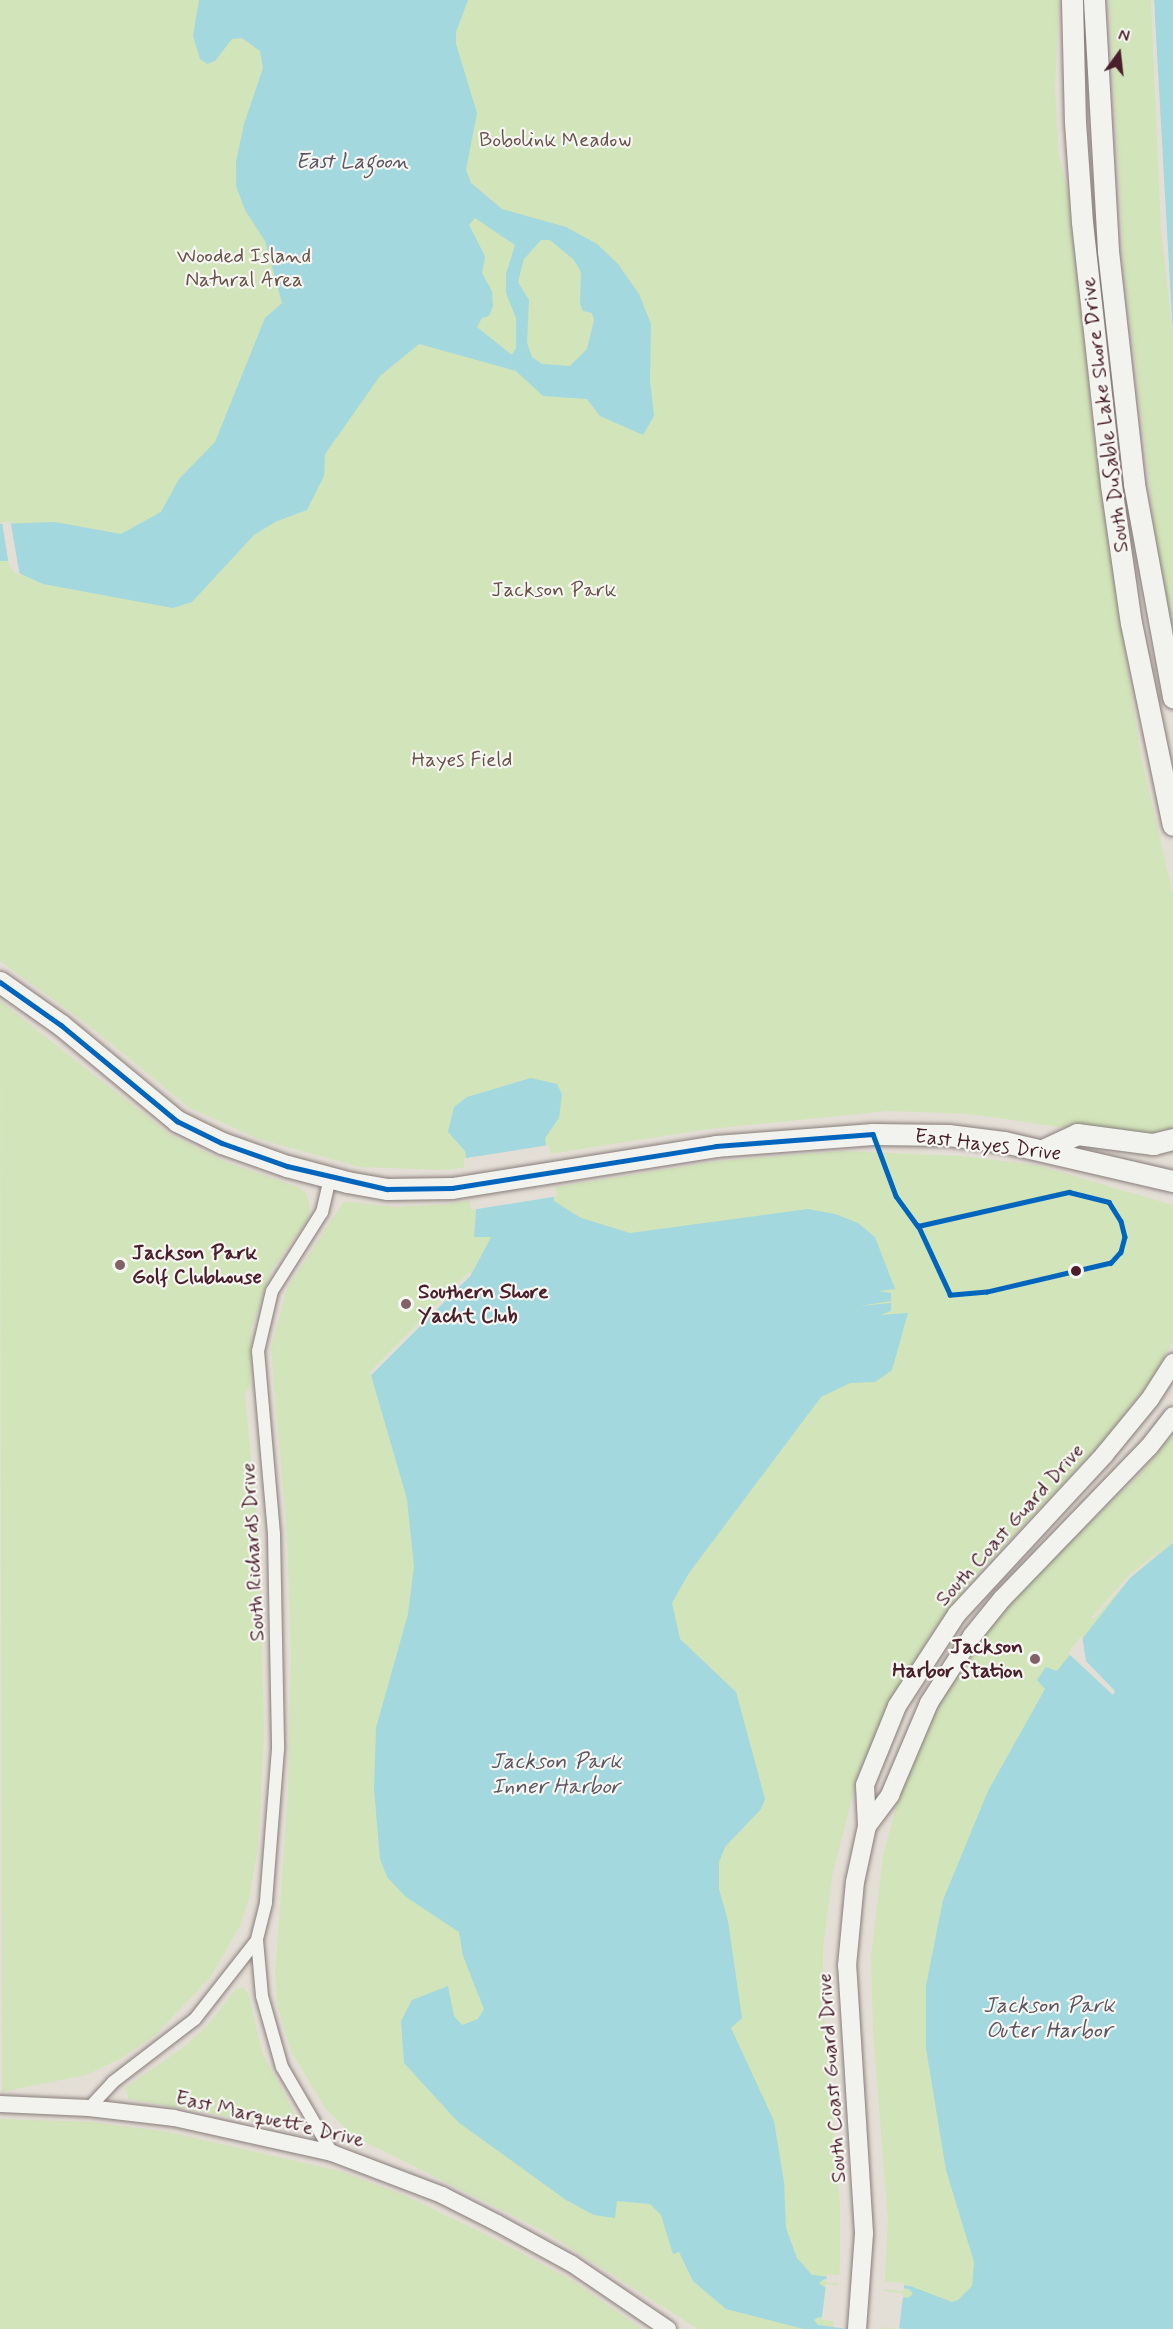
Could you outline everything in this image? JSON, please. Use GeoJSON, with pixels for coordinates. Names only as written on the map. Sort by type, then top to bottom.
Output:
{"type":"FeatureCollection","features":[{"type":"Feature","properties":{"kind":"highway","name":"South DuSable Lake Shore Drive"},"geometry":{"type":"LineString","coordinates":[[1072,0],[1075,122],[1082,222],[1111,485],[1131,623],[1173,825]]}},
{"type":"Feature","properties":{"kind":"highway","name":"South DuSable Lake Shore Drive"},"geometry":{"type":"LineString","coordinates":[[1094,0],[1109,262],[1134,484],[1173,697]]}},
{"type":"Feature","properties":{"kind":"highway","name":"East Hayes Drive"},"geometry":{"type":"LineString","coordinates":[[0,982],[61,1025],[177,1120],[222,1143],[330,1178],[387,1189],[452,1188],[716,1146],[873,1134],[948,1135],[1045,1149],[1173,1181]]}},
{"type":"Feature","properties":{"kind":"highway"},"geometry":{"type":"LineString","coordinates":[[1045,1149],[1077,1134],[1153,1144],[1173,1139]]}},
{"type":"Feature","properties":{"kind":"main road","name":"South Coast Guard Drive"},"geometry":{"type":"LineString","coordinates":[[857,2329],[863,2268],[862,2183],[847,1966],[855,1882],[867,1826],[865,1785],[897,1706],[930,1651],[988,1577],[1104,1455],[1150,1399],[1173,1363]]}},
{"type":"Feature","properties":{"kind":"main road","name":"South Coast Guard Drive"},"geometry":{"type":"LineString","coordinates":[[867,1826],[890,1795],[928,1703],[972,1636],[1002,1599],[1149,1447],[1173,1416]]}},
{"type":"Feature","properties":{"kind":"street","name":"South Richards Drive"},"geometry":{"type":"LineString","coordinates":[[330,1178],[322,1212],[272,1291],[258,1351],[274,1535],[278,1749],[266,1903],[256,1940],[262,1996],[278,2056],[332,2152]]}},
{"type":"Feature","properties":{"kind":"street","name":"South Richards Drive"},"geometry":{"type":"LineString","coordinates":[[89,2108],[113,2082],[195,2019],[256,1940]]}},
{"type":"Feature","properties":{"kind":"street","name":"East Marquette Drive"},"geometry":{"type":"LineString","coordinates":[[0,2104],[89,2108],[213,2125],[332,2152],[442,2195],[497,2223],[572,2264],[668,2329]]}},
{"type":"Feature","properties":{"kind":"green space","name":"Jackson Park"},"geometry":{"type":"Polygon","coordinates":[[[0,0],[1059,0],[1055,91],[1059,156],[1067,189],[1097,459],[1141,758],[1173,894],[1173,1135],[1074,1129],[970,1114],[888,1111],[709,1129],[448,1170],[360,1167],[259,1139],[190,1108],[86,1023],[0,961],[0,0]]]}},
{"type":"Feature","properties":{"kind":"green space"},"geometry":{"type":"Polygon","coordinates":[[[1109,0],[1154,0],[1173,333],[1173,639],[1156,540],[1124,265],[1109,0]]]}},
{"type":"Feature","properties":{"kind":"green space"},"geometry":{"type":"Polygon","coordinates":[[[0,1001],[169,1134],[223,1161],[298,1187],[307,1194],[310,1209],[307,1220],[271,1271],[251,1330],[250,1385],[245,1394],[260,1553],[264,1738],[258,1847],[249,1899],[240,1926],[210,1978],[155,2035],[120,2059],[86,2075],[2,2092],[0,1001]]]}},
{"type":"Feature","properties":{"kind":"green space"},"geometry":{"type":"Polygon","coordinates":[[[843,1151],[961,1156],[1036,1165],[1173,1205],[1173,1341],[1150,1381],[1105,1439],[974,1578],[934,1629],[891,1699],[858,1775],[833,1872],[823,1947],[823,2002],[840,2205],[840,2266],[833,2329],[698,2329],[544,2231],[353,2136],[326,2109],[292,2053],[278,2008],[275,1975],[288,1794],[291,1658],[287,1532],[271,1348],[287,1289],[344,1201],[396,1207],[448,1204],[720,1161],[843,1151]]]}},
{"type":"Feature","properties":{"kind":"green space","name":"Jackson Park Outer Harbor"},"geometry":{"type":"Polygon","coordinates":[[[1173,1435],[1173,2329],[882,2329],[888,2220],[873,2032],[871,1957],[883,1856],[903,1781],[942,1697],[981,1638],[1023,1588],[1139,1475],[1173,1435]]]}},
{"type":"Feature","properties":{"kind":"green space"},"geometry":{"type":"Polygon","coordinates":[[[243,1987],[248,1993],[263,2055],[295,2114],[292,2128],[129,2099],[125,2088],[185,2046],[208,2025],[235,1990],[243,1987]]]}},
{"type":"Feature","properties":{"kind":"green space"},"geometry":{"type":"Polygon","coordinates":[[[0,2119],[91,2122],[168,2132],[340,2171],[406,2196],[491,2237],[573,2281],[642,2329],[0,2329],[0,2119]]]}},
{"type":"Feature","properties":{"kind":"water","name":"East Lagoon"},"geometry":{"type":"Polygon","coordinates":[[[199,0],[468,0],[456,32],[456,44],[477,113],[466,170],[471,183],[502,209],[566,227],[597,244],[618,264],[639,294],[651,324],[650,380],[654,416],[643,435],[600,416],[587,399],[543,396],[516,371],[419,344],[380,376],[325,454],[324,476],[307,510],[275,522],[254,535],[192,602],[173,608],[43,584],[19,573],[8,561],[0,561],[0,524],[55,522],[121,534],[161,512],[179,479],[215,442],[265,318],[282,303],[265,241],[245,210],[236,186],[236,162],[244,124],[263,68],[260,51],[242,38],[232,39],[215,61],[207,64],[200,59],[193,36],[199,0]],[[475,218],[469,225],[485,256],[482,273],[492,291],[493,306],[489,316],[482,318],[477,327],[512,355],[516,348],[516,318],[506,293],[506,274],[515,245],[475,218]],[[541,240],[524,259],[518,282],[529,300],[527,343],[532,357],[542,364],[570,366],[587,349],[594,320],[592,313],[583,311],[580,304],[581,272],[574,260],[550,240],[541,240]]]}},
{"type":"Feature","properties":{"kind":"water"},"geometry":{"type":"Polygon","coordinates":[[[1154,0],[1173,0],[1173,333],[1164,231],[1154,0]]]}},
{"type":"Feature","properties":{"kind":"water","name":"Jackson Park Inner Harbor"},"geometry":{"type":"Polygon","coordinates":[[[531,1078],[557,1084],[562,1094],[559,1118],[545,1138],[554,1201],[581,1218],[630,1233],[808,1209],[835,1214],[858,1223],[875,1237],[895,1289],[879,1291],[891,1293],[891,1301],[859,1306],[891,1303],[891,1311],[880,1315],[908,1313],[892,1370],[875,1382],[850,1383],[821,1397],[689,1573],[672,1603],[680,1639],[736,1692],[765,1799],[761,1809],[725,1847],[719,1862],[719,1889],[728,1921],[742,2018],[731,2028],[774,2121],[784,2182],[786,2228],[797,2258],[812,2275],[910,2286],[952,2302],[958,2300],[972,2286],[974,2262],[946,2170],[926,2048],[926,1986],[943,1900],[988,1791],[1045,1689],[1037,1680],[1046,1667],[1057,1671],[1130,1578],[1173,1543],[1173,2329],[905,2329],[819,2317],[814,2320],[818,2325],[848,2329],[804,2329],[726,2309],[693,2281],[679,2252],[673,2254],[661,2215],[650,2204],[617,2201],[615,2218],[594,2215],[566,2200],[458,2122],[404,2063],[401,2021],[412,2000],[448,1986],[454,2016],[462,2025],[478,2019],[484,2009],[463,1956],[459,1932],[406,1897],[387,1877],[380,1859],[374,1789],[376,1728],[408,1614],[414,1566],[407,1499],[371,1375],[471,1275],[491,1237],[474,1237],[476,1211],[465,1151],[448,1132],[454,1107],[467,1097],[531,1078]],[[824,2279],[819,2283],[824,2287],[908,2298],[913,2294],[909,2289],[824,2279]]]}},
{"type":"Feature","properties":{"kind":"pier"},"geometry":{"type":"Polygon","coordinates":[[[1151,0],[1154,0],[1173,336],[1161,231],[1151,0]]]}},
{"type":"Feature","properties":{"kind":"pier"},"geometry":{"type":"Polygon","coordinates":[[[10,521],[20,577],[9,566],[2,522],[10,521]]]}},
{"type":"Feature","properties":{"kind":"pier"},"geometry":{"type":"Polygon","coordinates":[[[549,1145],[557,1196],[471,1210],[463,1159],[549,1145]]]}},
{"type":"Feature","properties":{"kind":"pier"},"geometry":{"type":"Polygon","coordinates":[[[469,1272],[471,1275],[371,1375],[369,1373],[469,1272]]]}},
{"type":"Feature","properties":{"kind":"pier"},"geometry":{"type":"Polygon","coordinates":[[[1173,1540],[1130,1578],[1094,1619],[1091,1618],[1129,1575],[1173,1540]]]}},
{"type":"Feature","properties":{"kind":"pier"},"geometry":{"type":"Polygon","coordinates":[[[1082,1635],[1086,1661],[1115,1691],[1113,1695],[1068,1653],[1082,1635]]]}},
{"type":"Feature","properties":{"kind":"pier"},"geometry":{"type":"Polygon","coordinates":[[[827,2274],[904,2284],[903,2291],[826,2282],[827,2274]]]}},
{"type":"Feature","properties":{"kind":"pier"},"geometry":{"type":"Polygon","coordinates":[[[826,2284],[903,2294],[899,2329],[822,2320],[826,2284]]]}},
{"type":"Feature","properties":{"kind":"transit line"},"geometry":{"type":"LineString","coordinates":[[0,982],[61,1025],[177,1121],[222,1143],[287,1166],[387,1189],[452,1188],[716,1146],[873,1134]]}},
{"type":"Feature","properties":{"kind":"transit line"},"geometry":{"type":"LineString","coordinates":[[873,1134],[896,1196],[918,1226]]}},
{"type":"Feature","properties":{"kind":"transit line"},"geometry":{"type":"LineString","coordinates":[[1069,1192],[1109,1202],[1121,1221],[1125,1237],[1121,1252],[1111,1263],[987,1292],[950,1295],[918,1226],[1069,1192]]}},
{"type":"Feature","properties":{"kind":"place","name":"Jackson Park Golf Clubhouse"},"geometry":{"type":"Point","coordinates":[120,1265]}},
{"type":"Feature","properties":{"kind":"place","name":"Southern Shore Yacht Club"},"geometry":{"type":"Point","coordinates":[406,1304]}},
{"type":"Feature","properties":{"kind":"place","name":"Jackson Harbor Station"},"geometry":{"type":"Point","coordinates":[1035,1659]}},
{"type":"Feature","properties":{"kind":"park label","name":"Bobolink Meadow"},"geometry":{"type":"Point","coordinates":[555,140]}},
{"type":"Feature","properties":{"kind":"park label","name":"Wooded Island Natural Area"},"geometry":{"type":"Point","coordinates":[244,268]}},
{"type":"Feature","properties":{"kind":"park label","name":"Hayes Field"},"geometry":{"type":"Point","coordinates":[462,760]}}]}
